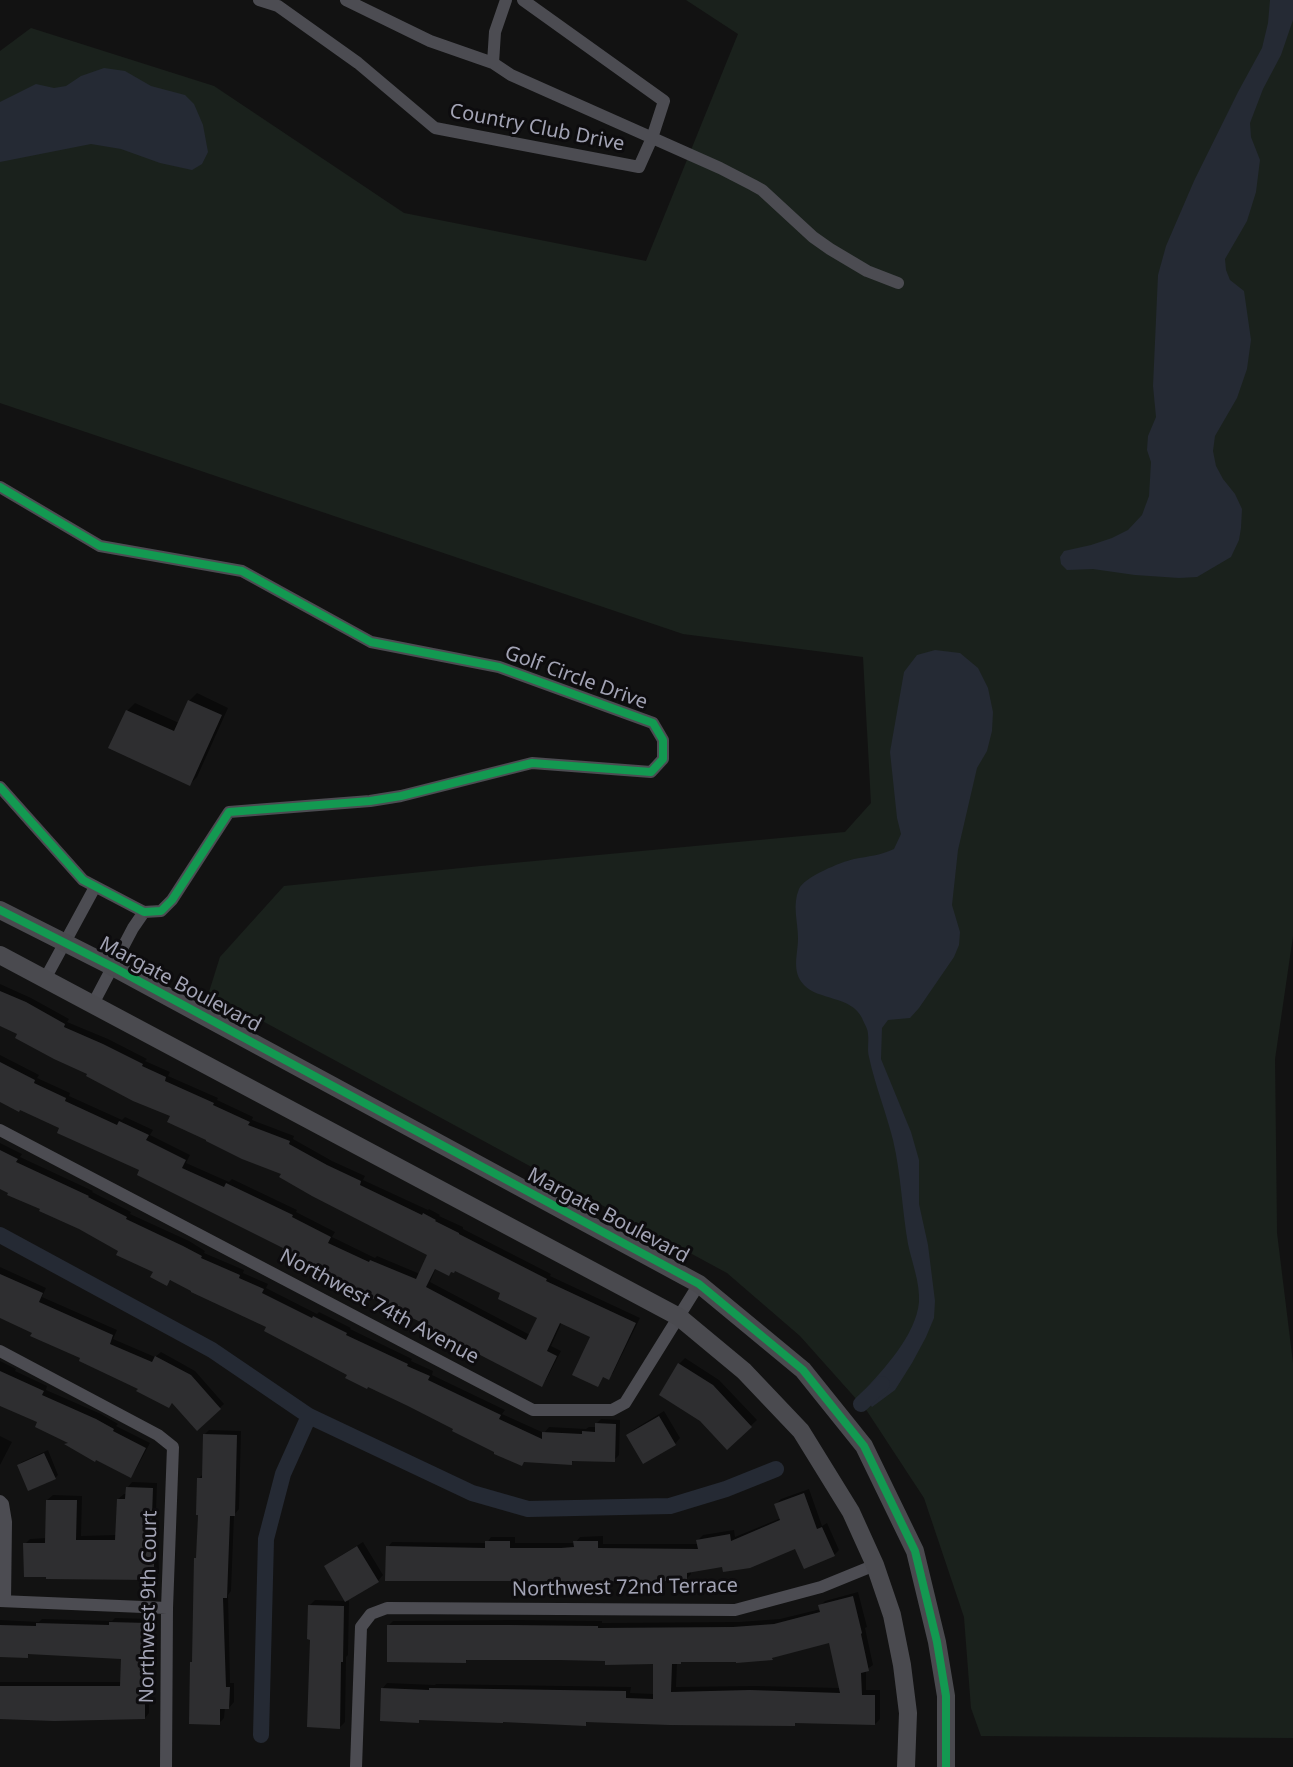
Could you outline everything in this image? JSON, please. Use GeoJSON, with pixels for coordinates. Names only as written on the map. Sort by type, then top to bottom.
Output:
{"type":"FeatureCollection","features":[{"type":"Feature","properties":{"kind":"street","name":"Country Club Drive"},"geometry":{"type":"LineString","coordinates":[[259,0],[278,6],[358,63],[435,128],[639,167],[652,138],[664,101],[523,0]]}},
{"type":"Feature","properties":{"kind":"street","name":"Country Club Drive"},"geometry":{"type":"LineString","coordinates":[[346,0],[430,41],[493,63],[512,75],[720,168],[762,190],[813,237],[830,249],[867,271],[898,283]]}},
{"type":"Feature","properties":{"kind":"street"},"geometry":{"type":"LineString","coordinates":[[493,63],[495,32],[506,0]]}},
{"type":"Feature","properties":{"kind":"street","name":"Golf Circle Drive"},"geometry":{"type":"LineString","coordinates":[[0,487],[100,546],[242,571],[371,642],[499,667],[653,723],[663,740],[663,759],[651,772],[532,764],[401,796],[370,801],[229,812],[172,900],[161,912],[144,912]]}},
{"type":"Feature","properties":{"kind":"street"},"geometry":{"type":"LineString","coordinates":[[0,787],[83,880],[144,912],[132,928],[93,1005]]}},
{"type":"Feature","properties":{"kind":"street"},"geometry":{"type":"LineString","coordinates":[[45,979],[95,887]]}},
{"type":"Feature","properties":{"kind":"street","name":"Margate Boulevard"},"geometry":{"type":"LineString","coordinates":[[0,910],[113,967],[699,1284],[803,1370],[864,1446],[915,1551],[937,1642],[946,1696],[946,1767]]}},
{"type":"Feature","properties":{"kind":"street"},"geometry":{"type":"LineString","coordinates":[[0,955],[679,1317],[744,1371],[801,1431],[852,1512],[875,1565],[892,1615],[902,1665],[908,1713],[906,1767]]}},
{"type":"Feature","properties":{"kind":"street","name":"Northwest 74th Avenue"},"geometry":{"type":"LineString","coordinates":[[0,1130],[533,1410],[612,1410],[625,1403],[699,1284]]}},
{"type":"Feature","properties":{"kind":"street","name":"Northwest 9th Court"},"geometry":{"type":"LineString","coordinates":[[0,1351],[158,1435],[172,1447],[166,1608],[166,1767]]}},
{"type":"Feature","properties":{"kind":"street"},"geometry":{"type":"LineString","coordinates":[[2,1503],[6,1522],[2,1601],[166,1608]]}},
{"type":"Feature","properties":{"kind":"street","name":"Northwest 72nd Terrace"},"geometry":{"type":"LineString","coordinates":[[356,1767],[361,1628],[371,1614],[387,1608],[735,1610],[821,1587],[875,1565]]}},
{"type":"Feature","properties":{"kind":"shaded area"},"geometry":{"type":"Polygon","coordinates":[[[686,0],[1293,0],[1293,936],[1275,1059],[1277,1233],[1293,1363],[1293,1738],[981,1736],[971,1708],[964,1617],[924,1498],[867,1411],[800,1336],[727,1273],[209,992],[220,957],[284,886],[845,832],[871,803],[863,657],[683,634],[0,403],[0,51],[31,28],[214,86],[404,213],[646,261],[738,34],[686,0]]]}},
{"type":"Feature","properties":{"kind":"shaded area"},"geometry":{"type":"Polygon","coordinates":[[[1270,0],[1293,0],[1293,20],[1281,55],[1263,89],[1250,123],[1251,137],[1260,160],[1256,192],[1247,221],[1225,259],[1230,280],[1244,291],[1251,340],[1247,369],[1237,398],[1215,436],[1213,451],[1216,466],[1242,509],[1239,540],[1231,557],[1197,577],[1135,575],[1093,569],[1067,570],[1061,564],[1060,557],[1064,551],[1091,545],[1128,530],[1142,515],[1149,496],[1151,462],[1147,450],[1148,436],[1156,417],[1153,386],[1158,275],[1166,246],[1194,181],[1262,48],[1268,23],[1270,0]]]}},
{"type":"Feature","properties":{"kind":"shaded area"},"geometry":{"type":"Polygon","coordinates":[[[104,68],[125,71],[151,86],[185,95],[194,104],[203,125],[208,152],[202,164],[192,170],[160,163],[121,149],[91,144],[0,162],[0,102],[36,84],[54,88],[66,86],[81,76],[104,68]]]}},
{"type":"Feature","properties":{"kind":"shaded area"},"geometry":{"type":"Polygon","coordinates":[[[935,650],[960,653],[978,668],[988,688],[993,712],[992,731],[987,751],[977,768],[958,850],[952,905],[960,932],[959,945],[954,957],[910,1018],[888,1020],[882,1028],[881,1059],[911,1132],[919,1160],[919,1204],[928,1245],[935,1301],[934,1318],[912,1363],[895,1390],[872,1407],[862,1393],[898,1351],[912,1327],[919,1302],[918,1287],[908,1244],[896,1153],[869,1057],[867,1030],[862,1018],[851,1006],[810,990],[800,980],[796,968],[798,938],[796,901],[802,884],[815,875],[854,859],[894,849],[901,834],[897,818],[890,752],[904,672],[917,655],[935,650]]]}},
{"type":"Feature","properties":{"kind":"building"},"geometry":{"type":"Polygon","coordinates":[[[188,700],[222,715],[190,786],[108,748],[126,710],[174,731],[188,700]]]}},
{"type":"Feature","properties":{"kind":"building"},"geometry":{"type":"Polygon","coordinates":[[[0,991],[26,1002],[65,1024],[64,1027],[143,1064],[142,1066],[166,1077],[165,1081],[250,1122],[248,1125],[290,1141],[289,1144],[361,1181],[360,1185],[422,1215],[423,1213],[547,1279],[546,1281],[636,1323],[609,1380],[603,1377],[598,1387],[572,1375],[590,1337],[560,1323],[547,1351],[557,1356],[542,1387],[430,1329],[431,1327],[408,1316],[409,1314],[357,1292],[358,1290],[282,1250],[283,1248],[137,1175],[139,1170],[57,1133],[59,1128],[0,1102],[0,1062],[35,1080],[34,1083],[66,1098],[65,1101],[117,1125],[119,1121],[149,1135],[146,1140],[186,1160],[182,1168],[224,1187],[226,1183],[293,1215],[292,1217],[331,1237],[328,1243],[369,1262],[370,1260],[416,1279],[427,1255],[312,1196],[279,1177],[281,1174],[242,1159],[167,1122],[170,1116],[133,1101],[86,1076],[87,1074],[15,1038],[17,1034],[0,1026],[0,991]],[[435,1269],[426,1287],[526,1340],[537,1318],[498,1299],[500,1293],[455,1271],[449,1276],[435,1269]]]}},
{"type":"Feature","properties":{"kind":"building"},"geometry":{"type":"Polygon","coordinates":[[[0,1150],[18,1159],[16,1162],[89,1196],[127,1217],[126,1219],[183,1246],[202,1256],[201,1258],[240,1275],[239,1278],[264,1289],[262,1293],[408,1364],[407,1366],[430,1376],[428,1380],[501,1415],[499,1419],[542,1439],[542,1432],[582,1434],[582,1431],[595,1432],[595,1423],[616,1424],[615,1462],[572,1461],[572,1465],[524,1462],[522,1466],[494,1454],[452,1431],[453,1429],[408,1406],[345,1378],[347,1375],[264,1331],[266,1327],[170,1280],[167,1286],[150,1277],[153,1272],[116,1255],[118,1251],[79,1229],[39,1211],[40,1209],[7,1195],[8,1193],[0,1189],[0,1150]]]}},
{"type":"Feature","properties":{"kind":"building"},"geometry":{"type":"Polygon","coordinates":[[[0,1274],[43,1293],[39,1302],[113,1335],[110,1344],[152,1362],[155,1356],[191,1375],[221,1409],[197,1431],[172,1403],[169,1408],[136,1391],[138,1389],[79,1361],[80,1358],[30,1336],[32,1333],[0,1318],[0,1274]]]}},
{"type":"Feature","properties":{"kind":"building"},"geometry":{"type":"Polygon","coordinates":[[[678,1363],[713,1385],[752,1427],[727,1450],[700,1421],[659,1395],[678,1363]]]}},
{"type":"Feature","properties":{"kind":"building"},"geometry":{"type":"Polygon","coordinates":[[[0,1371],[44,1391],[42,1395],[96,1419],[114,1429],[113,1431],[146,1448],[131,1478],[96,1460],[95,1462],[64,1444],[68,1443],[35,1427],[37,1422],[0,1406],[0,1371]]]}},
{"type":"Feature","properties":{"kind":"building"},"geometry":{"type":"Polygon","coordinates":[[[659,1416],[676,1445],[643,1464],[626,1435],[659,1416]]]}},
{"type":"Feature","properties":{"kind":"building"},"geometry":{"type":"Polygon","coordinates":[[[203,1434],[237,1435],[235,1516],[230,1516],[227,1598],[223,1598],[226,1687],[230,1687],[229,1709],[220,1709],[220,1725],[189,1724],[194,1558],[196,1558],[198,1515],[196,1515],[197,1478],[202,1478],[203,1434]]]}},
{"type":"Feature","properties":{"kind":"building"},"geometry":{"type":"Polygon","coordinates":[[[44,1453],[56,1479],[28,1491],[17,1465],[44,1453]]]}},
{"type":"Feature","properties":{"kind":"building"},"geometry":{"type":"Polygon","coordinates":[[[126,1487],[153,1488],[151,1545],[154,1545],[154,1580],[24,1577],[23,1543],[45,1543],[46,1500],[77,1500],[76,1540],[115,1540],[117,1499],[125,1499],[126,1487]]]}},
{"type":"Feature","properties":{"kind":"building"},"geometry":{"type":"Polygon","coordinates":[[[804,1493],[817,1529],[822,1527],[835,1556],[804,1569],[795,1549],[750,1568],[723,1572],[722,1567],[687,1573],[687,1581],[582,1583],[385,1581],[386,1546],[485,1548],[485,1541],[510,1541],[510,1548],[561,1548],[574,1547],[573,1541],[598,1541],[598,1548],[698,1549],[696,1540],[730,1534],[731,1541],[780,1520],[774,1504],[804,1493]]]}},
{"type":"Feature","properties":{"kind":"building"},"geometry":{"type":"Polygon","coordinates":[[[357,1546],[379,1582],[345,1602],[324,1566],[357,1546]]]}},
{"type":"Feature","properties":{"kind":"building"},"geometry":{"type":"Polygon","coordinates":[[[853,1596],[869,1671],[861,1673],[862,1695],[875,1695],[875,1725],[795,1723],[795,1726],[670,1725],[586,1722],[586,1726],[503,1722],[380,1721],[381,1688],[626,1691],[626,1698],[653,1699],[653,1664],[605,1665],[605,1661],[560,1660],[466,1660],[466,1663],[387,1662],[387,1625],[733,1627],[774,1624],[820,1612],[818,1605],[853,1596]],[[829,1643],[772,1658],[773,1660],[672,1664],[671,1692],[750,1690],[840,1693],[829,1643]]]}},
{"type":"Feature","properties":{"kind":"building"},"geometry":{"type":"Polygon","coordinates":[[[308,1605],[344,1606],[340,1729],[307,1727],[310,1640],[307,1639],[308,1605]]]}},
{"type":"Feature","properties":{"kind":"building"},"geometry":{"type":"Polygon","coordinates":[[[109,1622],[148,1623],[148,1658],[145,1658],[145,1719],[54,1721],[0,1719],[0,1686],[120,1686],[121,1659],[28,1654],[28,1658],[0,1657],[0,1625],[36,1626],[36,1623],[109,1625],[109,1622]]]}},
{"type":"Feature","properties":{"kind":"waterway"},"geometry":{"type":"LineString","coordinates":[[0,1235],[212,1350],[309,1416],[472,1493],[528,1509],[670,1506],[726,1489],[776,1469]]}},
{"type":"Feature","properties":{"kind":"waterway"},"geometry":{"type":"LineString","coordinates":[[861,1404],[882,1384]]}},
{"type":"Feature","properties":{"kind":"waterway"},"geometry":{"type":"LineString","coordinates":[[261,1735],[266,1539],[283,1474],[309,1416]]}},
{"type":"Feature","properties":{"kind":"cycle path"},"geometry":{"type":"LineString","coordinates":[[0,487],[100,546],[242,571],[371,642],[499,667],[653,723],[663,740],[663,759],[651,772],[532,763],[401,796],[370,801],[229,812],[172,900],[161,911],[144,912],[83,880],[0,787]]}},
{"type":"Feature","properties":{"kind":"cycle path"},"geometry":{"type":"LineString","coordinates":[[0,910],[113,967],[699,1284],[803,1370],[864,1446],[915,1551],[937,1642],[946,1696],[946,1767]]}}]}
